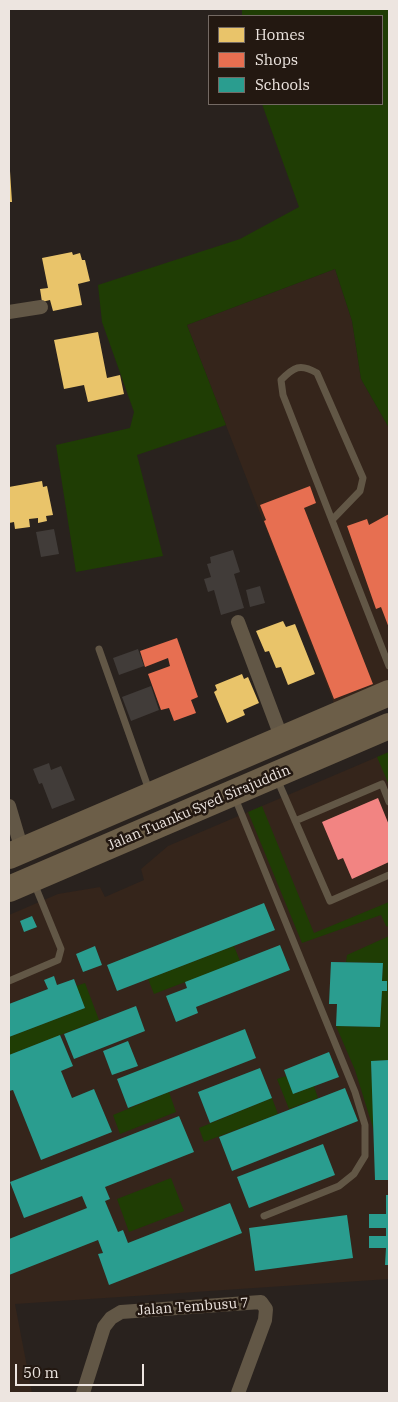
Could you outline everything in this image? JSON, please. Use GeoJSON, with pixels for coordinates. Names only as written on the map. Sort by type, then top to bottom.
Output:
{"type":"FeatureCollection","features":[{"type":"Feature","properties":{"kind":"highway","name":"Jalan Tuanku Syed Sirajuddin"},"geometry":{"type":"LineString","coordinates":[[9,889],[24,863],[151,795],[389,693]]}},
{"type":"Feature","properties":{"kind":"highway","name":"Jalan Tuanku Syed Sirajuddin"},"geometry":{"type":"LineString","coordinates":[[24,863],[233,794],[389,726]]}},
{"type":"Feature","properties":{"kind":"street"},"geometry":{"type":"LineString","coordinates":[[9,312],[41,307]]}},
{"type":"Feature","properties":{"kind":"street"},"geometry":{"type":"LineString","coordinates":[[238,622],[282,739]]}},
{"type":"Feature","properties":{"kind":"street"},"geometry":{"type":"LineString","coordinates":[[9,806],[24,863]]}},
{"type":"Feature","properties":{"kind":"street","name":"Jalan Tembusu 7"},"geometry":{"type":"LineString","coordinates":[[83,1393],[104,1327],[111,1318],[121,1312],[261,1302],[266,1309],[265,1320],[238,1393]]}},
{"type":"Feature","properties":{"kind":"lane"},"geometry":{"type":"LineString","coordinates":[[332,520],[360,491],[363,478],[317,373],[306,367],[292,369],[281,380],[283,395],[389,666]]}},
{"type":"Feature","properties":{"kind":"lane"},"geometry":{"type":"LineString","coordinates":[[98,649],[151,795]]}},
{"type":"Feature","properties":{"kind":"lane"},"geometry":{"type":"LineString","coordinates":[[276,776],[330,901],[389,875]]}},
{"type":"Feature","properties":{"kind":"lane"},"geometry":{"type":"LineString","coordinates":[[295,821],[382,784],[389,802]]}},
{"type":"Feature","properties":{"kind":"lane"},"geometry":{"type":"LineString","coordinates":[[233,794],[355,1092],[365,1125],[365,1156],[354,1174],[339,1186],[264,1216]]}},
{"type":"Feature","properties":{"kind":"lane"},"geometry":{"type":"LineString","coordinates":[[9,981],[58,960],[61,949],[24,863]]}},
{"type":"Feature","properties":{"kind":"shaded area"},"geometry":{"type":"Polygon","coordinates":[[[335,269],[352,321],[361,379],[389,428],[389,683],[335,706],[187,325],[335,269]]]}},
{"type":"Feature","properties":{"kind":"shaded area"},"geometry":{"type":"Polygon","coordinates":[[[389,752],[389,1279],[15,1304],[32,1393],[9,1393],[9,915],[58,894],[100,887],[105,897],[144,880],[141,869],[168,846],[389,752]]]}},
{"type":"Feature","properties":{"kind":"green space"},"geometry":{"type":"Polygon","coordinates":[[[242,9],[389,9],[389,428],[361,379],[352,321],[335,269],[187,325],[226,425],[137,455],[163,556],[76,572],[56,445],[130,428],[134,412],[102,322],[98,285],[240,239],[299,207],[262,105],[383,105],[383,15],[242,15],[242,9]]]}},
{"type":"Feature","properties":{"kind":"green space"},"geometry":{"type":"Polygon","coordinates":[[[389,752],[389,785],[377,757],[389,752]]]}},
{"type":"Feature","properties":{"kind":"green space"},"geometry":{"type":"Polygon","coordinates":[[[262,806],[314,933],[389,902],[389,927],[386,926],[381,915],[302,943],[248,812],[262,806]]]}},
{"type":"Feature","properties":{"kind":"green space"},"geometry":{"type":"Polygon","coordinates":[[[389,936],[389,1060],[371,1061],[374,1131],[355,1070],[336,1026],[380,1027],[382,991],[387,991],[387,982],[382,981],[383,963],[346,962],[347,955],[389,936]]]}},
{"type":"Feature","properties":{"kind":"green space"},"geometry":{"type":"Polygon","coordinates":[[[234,946],[240,961],[154,994],[148,979],[234,946]]]}},
{"type":"Feature","properties":{"kind":"green space"},"geometry":{"type":"Polygon","coordinates":[[[85,983],[99,1020],[9,1055],[9,1037],[85,1008],[76,986],[85,983]]]}},
{"type":"Feature","properties":{"kind":"green space"},"geometry":{"type":"Polygon","coordinates":[[[286,1076],[294,1094],[314,1086],[318,1098],[289,1109],[277,1079],[286,1076]]]}},
{"type":"Feature","properties":{"kind":"green space"},"geometry":{"type":"Polygon","coordinates":[[[169,1092],[176,1112],[120,1134],[113,1115],[169,1092]]]}},
{"type":"Feature","properties":{"kind":"green space"},"geometry":{"type":"Polygon","coordinates":[[[272,1098],[278,1114],[204,1142],[199,1128],[272,1098]]]}},
{"type":"Feature","properties":{"kind":"green space"},"geometry":{"type":"Polygon","coordinates":[[[171,1178],[184,1211],[129,1232],[117,1199],[171,1178]]]}},
{"type":"Feature","properties":{"kind":"building: Homes"},"geometry":{"type":"Polygon","coordinates":[[[10,171],[12,202],[9,202],[10,171]]]}},
{"type":"Feature","properties":{"kind":"building: Homes"},"geometry":{"type":"Polygon","coordinates":[[[72,252],[73,255],[80,253],[82,260],[85,260],[90,281],[78,284],[82,305],[53,311],[50,300],[42,302],[40,289],[48,288],[42,258],[72,252]]]}},
{"type":"Feature","properties":{"kind":"building: Homes"},"geometry":{"type":"Polygon","coordinates":[[[98,332],[107,378],[120,375],[124,394],[88,402],[84,385],[64,389],[54,340],[98,332]]]}},
{"type":"Feature","properties":{"kind":"building: Homes"},"geometry":{"type":"Polygon","coordinates":[[[42,481],[43,487],[47,486],[53,515],[46,516],[47,521],[38,523],[38,518],[29,519],[30,527],[15,529],[14,522],[9,523],[9,487],[42,481]]]}},
{"type":"Feature","properties":{"kind":"building: Homes"},"geometry":{"type":"Polygon","coordinates":[[[283,621],[286,627],[295,624],[315,674],[288,685],[281,667],[276,668],[269,651],[265,652],[256,631],[283,621]]]}},
{"type":"Feature","properties":{"kind":"building: Homes"},"geometry":{"type":"Polygon","coordinates":[[[242,674],[244,679],[248,677],[259,703],[243,710],[245,715],[227,723],[214,692],[217,690],[215,685],[242,674]]]}},
{"type":"Feature","properties":{"kind":"building: Shops"},"geometry":{"type":"Polygon","coordinates":[[[310,486],[316,503],[304,508],[373,684],[334,699],[264,521],[266,520],[260,505],[310,486]]]}},
{"type":"Feature","properties":{"kind":"building: Shops"},"geometry":{"type":"Polygon","coordinates":[[[389,514],[389,628],[381,607],[376,609],[347,526],[367,519],[369,525],[389,514]]]}},
{"type":"Feature","properties":{"kind":"building: Shops"},"geometry":{"type":"Polygon","coordinates":[[[177,638],[198,697],[191,700],[196,713],[174,721],[169,708],[161,710],[148,674],[170,666],[168,658],[145,667],[140,651],[177,638]]]}},
{"type":"Feature","properties":{"kind":"building: Schools"},"geometry":{"type":"Polygon","coordinates":[[[264,903],[275,930],[117,991],[107,965],[264,903]]]}},
{"type":"Feature","properties":{"kind":"building: Schools"},"geometry":{"type":"Polygon","coordinates":[[[32,916],[37,927],[24,932],[20,921],[32,916]]]}},
{"type":"Feature","properties":{"kind":"building: Schools"},"geometry":{"type":"Polygon","coordinates":[[[280,945],[290,970],[196,1007],[198,1013],[176,1022],[166,996],[187,988],[185,982],[280,945]]]}},
{"type":"Feature","properties":{"kind":"building: Schools"},"geometry":{"type":"Polygon","coordinates":[[[95,946],[102,965],[83,972],[76,954],[95,946]]]}},
{"type":"Feature","properties":{"kind":"building: Schools"},"geometry":{"type":"Polygon","coordinates":[[[331,962],[383,963],[382,981],[387,981],[387,991],[382,991],[380,1027],[336,1026],[337,1004],[329,1004],[331,962]]]}},
{"type":"Feature","properties":{"kind":"building: Schools"},"geometry":{"type":"Polygon","coordinates":[[[54,976],[57,985],[74,979],[85,1008],[9,1037],[9,1004],[48,989],[44,980],[54,976]]]}},
{"type":"Feature","properties":{"kind":"building: Schools"},"geometry":{"type":"Polygon","coordinates":[[[136,1006],[145,1031],[74,1059],[64,1034],[136,1006]]]}},
{"type":"Feature","properties":{"kind":"building: Schools"},"geometry":{"type":"Polygon","coordinates":[[[245,1029],[256,1058],[128,1108],[117,1079],[245,1029]]]}},
{"type":"Feature","properties":{"kind":"building: Schools"},"geometry":{"type":"Polygon","coordinates":[[[60,1035],[73,1066],[61,1071],[72,1098],[94,1089],[112,1132],[41,1160],[13,1090],[9,1091],[9,1055],[60,1035]]]}},
{"type":"Feature","properties":{"kind":"building: Schools"},"geometry":{"type":"Polygon","coordinates":[[[128,1041],[138,1066],[112,1075],[103,1051],[128,1041]]]}},
{"type":"Feature","properties":{"kind":"building: Schools"},"geometry":{"type":"Polygon","coordinates":[[[329,1052],[339,1077],[293,1094],[284,1070],[329,1052]]]}},
{"type":"Feature","properties":{"kind":"building: Schools"},"geometry":{"type":"Polygon","coordinates":[[[389,1060],[389,1180],[375,1180],[371,1061],[389,1060]]]}},
{"type":"Feature","properties":{"kind":"building: Schools"},"geometry":{"type":"Polygon","coordinates":[[[260,1068],[272,1098],[210,1123],[198,1092],[260,1068]]]}},
{"type":"Feature","properties":{"kind":"building: Schools"},"geometry":{"type":"Polygon","coordinates":[[[345,1088],[358,1121],[232,1171],[219,1137],[345,1088]]]}},
{"type":"Feature","properties":{"kind":"building: Schools"},"geometry":{"type":"Polygon","coordinates":[[[179,1116],[194,1152],[105,1187],[110,1199],[105,1201],[118,1232],[123,1230],[128,1243],[230,1203],[242,1233],[109,1285],[98,1254],[103,1253],[98,1240],[9,1275],[9,1239],[87,1208],[82,1196],[24,1218],[10,1182],[179,1116]]]}},
{"type":"Feature","properties":{"kind":"building: Schools"},"geometry":{"type":"Polygon","coordinates":[[[323,1144],[335,1175],[249,1208],[237,1177],[323,1144]]]}},
{"type":"Feature","properties":{"kind":"building: Schools"},"geometry":{"type":"Polygon","coordinates":[[[386,1195],[389,1195],[389,1265],[385,1265],[386,1248],[369,1248],[369,1236],[386,1236],[386,1228],[369,1228],[369,1214],[386,1214],[386,1195]]]}},
{"type":"Feature","properties":{"kind":"building: Schools"},"geometry":{"type":"Polygon","coordinates":[[[347,1215],[353,1258],[255,1271],[249,1228],[347,1215]]]}},
{"type":"Feature","properties":{"kind":"building: Health"},"geometry":{"type":"Polygon","coordinates":[[[378,798],[389,825],[389,862],[352,879],[343,858],[338,860],[322,822],[378,798]]]}},
{"type":"Feature","properties":{"kind":"building: Other"},"geometry":{"type":"Polygon","coordinates":[[[54,529],[59,554],[41,557],[36,532],[54,529]]]}},
{"type":"Feature","properties":{"kind":"building: Other"},"geometry":{"type":"Polygon","coordinates":[[[233,550],[240,572],[234,574],[244,608],[221,615],[214,590],[208,592],[204,579],[211,577],[207,564],[211,563],[210,557],[233,550]]]}},
{"type":"Feature","properties":{"kind":"building: Other"},"geometry":{"type":"Polygon","coordinates":[[[260,586],[265,603],[250,607],[246,590],[260,586]]]}},
{"type":"Feature","properties":{"kind":"building: Other"},"geometry":{"type":"Polygon","coordinates":[[[138,649],[144,666],[119,675],[113,658],[138,649]]]}},
{"type":"Feature","properties":{"kind":"building: Other"},"geometry":{"type":"Polygon","coordinates":[[[151,686],[159,710],[131,721],[122,697],[151,686]]]}},
{"type":"Feature","properties":{"kind":"building: Other"},"geometry":{"type":"Polygon","coordinates":[[[49,763],[51,770],[61,766],[75,800],[52,809],[42,783],[39,784],[33,769],[49,763]]]}}]}
